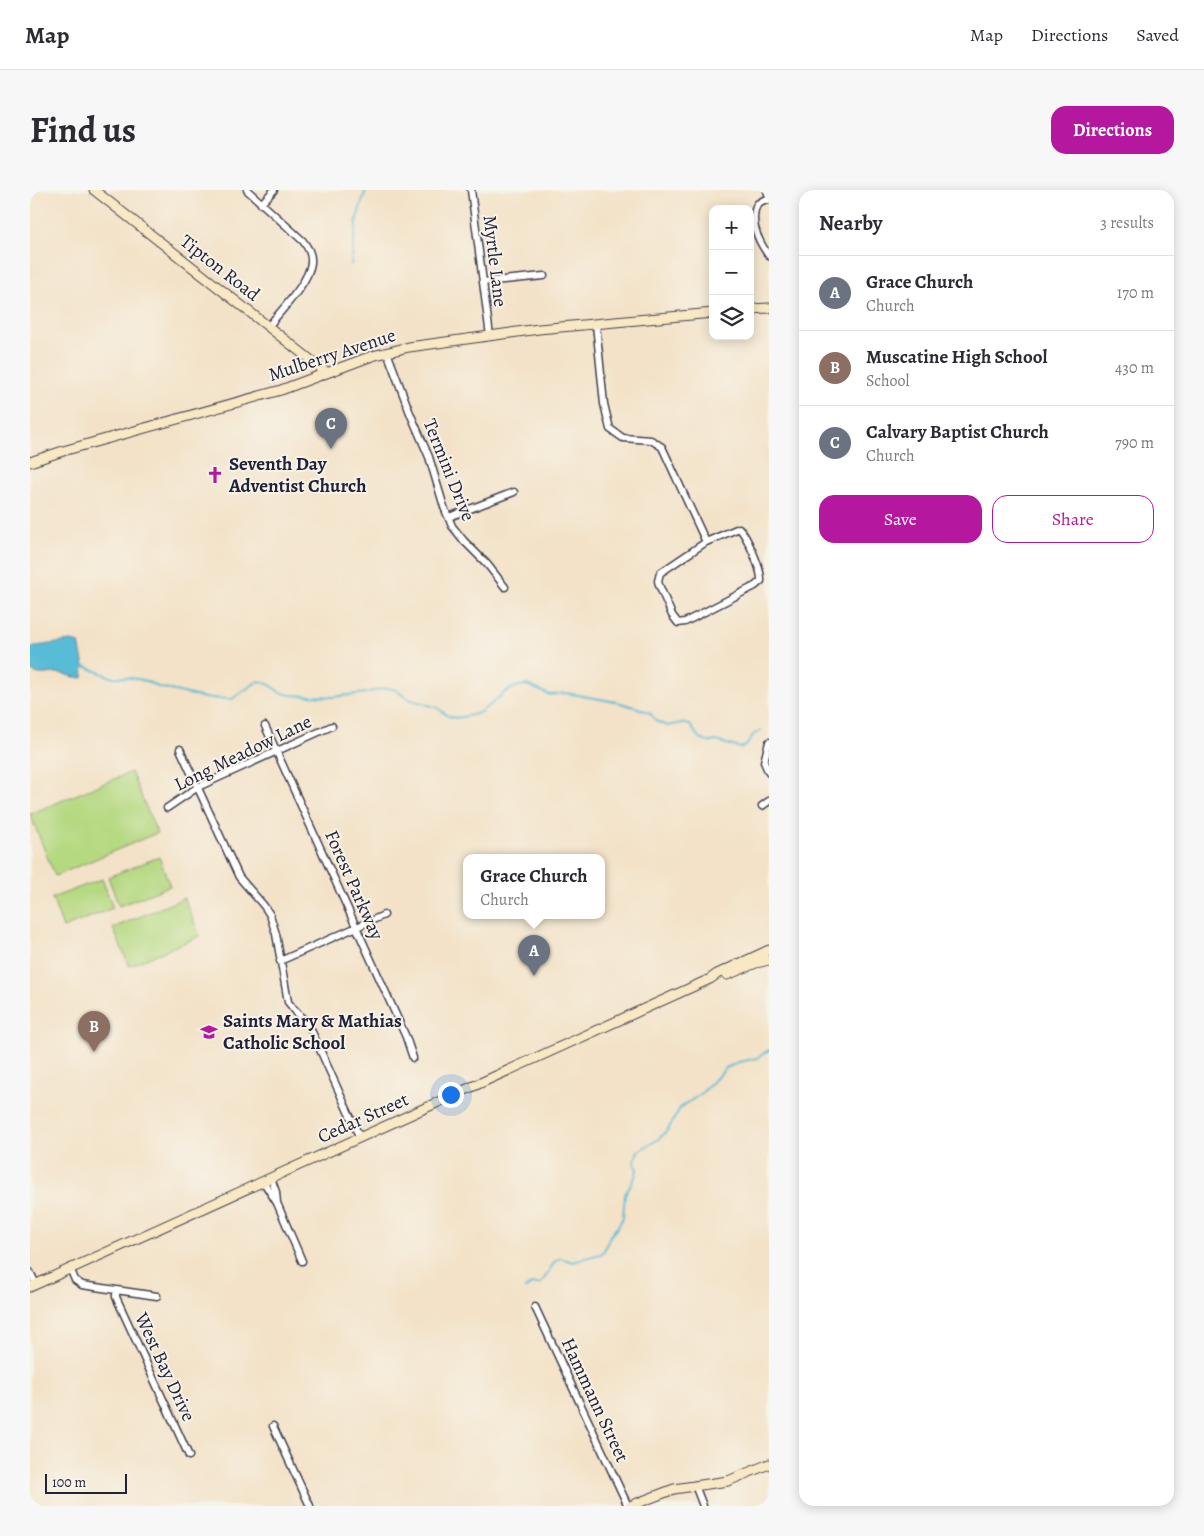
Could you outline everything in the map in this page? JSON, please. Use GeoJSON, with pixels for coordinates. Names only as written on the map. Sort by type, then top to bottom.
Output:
{"type":"FeatureCollection","features":[{"type":"Feature","properties":{"kind":"main road","name":"Tipton Road"},"geometry":{"type":"LineString","coordinates":[[94,190],[326,372]]}},
{"type":"Feature","properties":{"kind":"main road"},"geometry":{"type":"LineString","coordinates":[[754,310],[769,308]]}},
{"type":"Feature","properties":{"kind":"main road","name":"Mulberry Avenue"},"geometry":{"type":"LineString","coordinates":[[30,462],[281,390],[326,372],[387,352],[425,344],[490,336],[709,313]]}},
{"type":"Feature","properties":{"kind":"main road","name":"Cedar Street"},"geometry":{"type":"LineString","coordinates":[[33,1286],[710,979],[769,950]]}},
{"type":"Feature","properties":{"kind":"main road","name":"Cedar Street"},"geometry":{"type":"LineString","coordinates":[[710,979],[718,979],[756,963],[769,960]]}},
{"type":"Feature","properties":{"kind":"main road"},"geometry":{"type":"LineString","coordinates":[[629,1506],[666,1491],[728,1481],[769,1464]]}},
{"type":"Feature","properties":{"kind":"street"},"geometry":{"type":"LineString","coordinates":[[247,190],[302,241],[311,258],[309,270],[302,283],[268,327]]}},
{"type":"Feature","properties":{"kind":"street"},"geometry":{"type":"LineString","coordinates":[[262,204],[274,190]]}},
{"type":"Feature","properties":{"kind":"street","name":"Myrtle Lane"},"geometry":{"type":"LineString","coordinates":[[471,190],[490,336]]}},
{"type":"Feature","properties":{"kind":"street"},"geometry":{"type":"LineString","coordinates":[[768,190],[769,196]]}},
{"type":"Feature","properties":{"kind":"street"},"geometry":{"type":"LineString","coordinates":[[769,200],[764,200],[758,204],[754,214],[754,224],[759,241],[769,256]]}},
{"type":"Feature","properties":{"kind":"street"},"geometry":{"type":"LineString","coordinates":[[483,282],[544,276]]}},
{"type":"Feature","properties":{"kind":"street"},"geometry":{"type":"LineString","coordinates":[[596,324],[604,404],[610,429],[623,438],[651,440],[662,447],[706,542]]}},
{"type":"Feature","properties":{"kind":"street","name":"Termini Drive"},"geometry":{"type":"LineString","coordinates":[[387,352],[429,457],[449,517],[457,533],[487,564],[505,587]]}},
{"type":"Feature","properties":{"kind":"street"},"geometry":{"type":"LineString","coordinates":[[449,517],[514,492]]}},
{"type":"Feature","properties":{"kind":"street"},"geometry":{"type":"LineString","coordinates":[[736,529],[740,530],[761,573],[761,580],[755,586],[685,622],[678,623],[672,616],[659,585],[658,577],[663,570],[706,542],[736,529]]}},
{"type":"Feature","properties":{"kind":"street","name":"Forest Parkway"},"geometry":{"type":"LineString","coordinates":[[266,726],[406,1037],[413,1058]]}},
{"type":"Feature","properties":{"kind":"street","name":"Long Meadow Lane"},"geometry":{"type":"LineString","coordinates":[[167,808],[198,787],[332,726]]}},
{"type":"Feature","properties":{"kind":"street"},"geometry":{"type":"LineString","coordinates":[[769,742],[764,762],[769,773]]}},
{"type":"Feature","properties":{"kind":"street"},"geometry":{"type":"LineString","coordinates":[[180,749],[239,877],[270,915],[276,934],[288,1002],[308,1024],[360,1138]]}},
{"type":"Feature","properties":{"kind":"street"},"geometry":{"type":"LineString","coordinates":[[762,806],[769,801]]}},
{"type":"Feature","properties":{"kind":"street"},"geometry":{"type":"LineString","coordinates":[[280,961],[384,915]]}},
{"type":"Feature","properties":{"kind":"street"},"geometry":{"type":"LineString","coordinates":[[267,1179],[276,1192],[277,1203],[302,1262]]}},
{"type":"Feature","properties":{"kind":"street"},"geometry":{"type":"LineString","coordinates":[[70,1268],[78,1284],[157,1296]]}},
{"type":"Feature","properties":{"kind":"street"},"geometry":{"type":"LineString","coordinates":[[30,1272],[33,1286]]}},
{"type":"Feature","properties":{"kind":"street","name":"West Bay Drive"},"geometry":{"type":"LineString","coordinates":[[116,1290],[116,1297],[189,1456]]}},
{"type":"Feature","properties":{"kind":"street","name":"Hammann Street"},"geometry":{"type":"LineString","coordinates":[[535,1307],[629,1506]]}},
{"type":"Feature","properties":{"kind":"street"},"geometry":{"type":"LineString","coordinates":[[273,1426],[310,1506]]}},
{"type":"Feature","properties":{"kind":"street"},"geometry":{"type":"LineString","coordinates":[[695,1486],[703,1506]]}},
{"type":"Feature","properties":{"kind":"green space"},"geometry":{"type":"Polygon","coordinates":[[[131,772],[157,833],[55,876],[30,814],[131,772]]]}},
{"type":"Feature","properties":{"kind":"green space"},"geometry":{"type":"Polygon","coordinates":[[[159,857],[170,886],[119,906],[108,877],[159,857]]]}},
{"type":"Feature","properties":{"kind":"green space"},"geometry":{"type":"Polygon","coordinates":[[[102,879],[113,908],[63,928],[52,898],[102,879]]]}},
{"type":"Feature","properties":{"kind":"green space"},"geometry":{"type":"Polygon","coordinates":[[[184,898],[200,936],[129,966],[113,928],[184,898]]]}},
{"type":"Feature","properties":{"kind":"water"},"geometry":{"type":"Polygon","coordinates":[[[71,641],[79,643],[84,666],[83,678],[58,673],[40,674],[30,670],[30,647],[71,641]]]}},
{"type":"Feature","properties":{"kind":"waterway"},"geometry":{"type":"LineString","coordinates":[[351,265],[357,218],[366,190]]}},
{"type":"Feature","properties":{"kind":"waterway"},"geometry":{"type":"LineString","coordinates":[[84,666],[111,677],[146,681],[158,687],[204,698],[232,699],[258,681],[269,684],[279,692],[290,695],[333,697],[366,693],[386,688],[394,689],[409,699],[438,708],[448,716],[456,718],[477,714],[505,692],[518,686],[527,685],[550,695],[566,693],[617,702],[638,708],[650,713],[656,721],[667,726],[682,723],[690,725],[700,739],[709,742],[716,741],[741,748],[747,745],[753,735],[761,730]]}},
{"type":"Feature","properties":{"kind":"waterway"},"geometry":{"type":"LineString","coordinates":[[525,1289],[532,1284],[541,1284],[555,1261],[560,1258],[573,1262],[603,1253],[610,1236],[623,1217],[625,1194],[636,1175],[637,1169],[634,1162],[638,1151],[659,1139],[669,1128],[680,1108],[702,1093],[726,1068],[739,1062],[757,1058],[769,1050]]}},
{"type":"Feature","properties":{"kind":"place","name":"Calvary Baptist Church"},"geometry":{"type":"Point","coordinates":[331,449]}},
{"type":"Feature","properties":{"kind":"place","name":"Seventh Day Adventist Church"},"geometry":{"type":"Point","coordinates":[215,475]}},
{"type":"Feature","properties":{"kind":"place","name":"Grace Church"},"geometry":{"type":"Point","coordinates":[534,976]}},
{"type":"Feature","properties":{"kind":"place","name":"Saints Mary & Mathias Catholic School"},"geometry":{"type":"Point","coordinates":[209,1032]}},
{"type":"Feature","properties":{"kind":"place","name":"Muscatine High School"},"geometry":{"type":"Point","coordinates":[94,1052]}}]}
